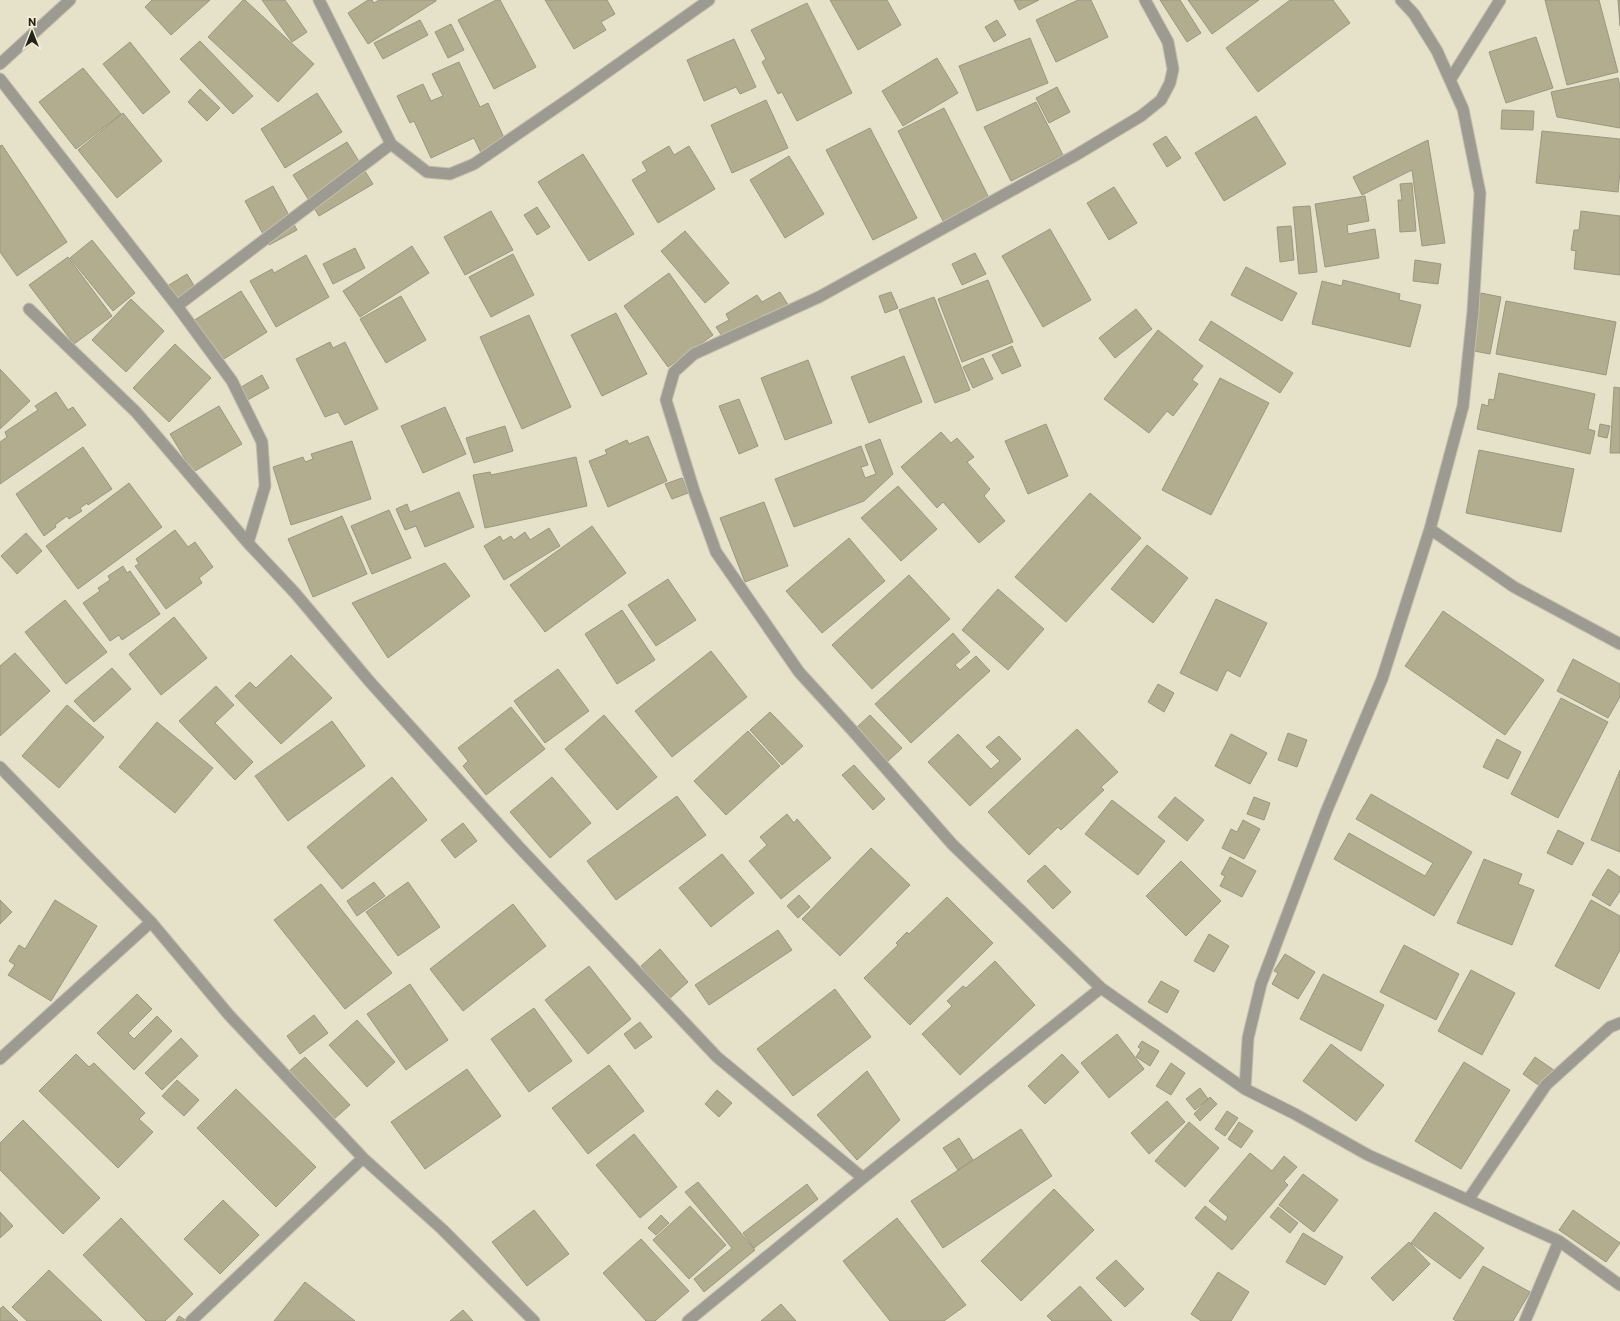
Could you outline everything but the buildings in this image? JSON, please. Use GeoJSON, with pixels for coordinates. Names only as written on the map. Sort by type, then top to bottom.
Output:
{"type":"FeatureCollection","features":[{"type":"Feature","properties":{"kind":"street"},"geometry":{"type":"LineString","coordinates":[[0,64],[70,0]]}},
{"type":"Feature","properties":{"kind":"street"},"geometry":{"type":"LineString","coordinates":[[319,0],[391,144],[427,172],[450,174],[474,164],[709,0]]}},
{"type":"Feature","properties":{"kind":"street"},"geometry":{"type":"LineString","coordinates":[[1145,0],[1168,42],[1173,69],[1170,83],[1161,100],[1141,116],[1076,155],[819,297],[694,354],[674,372],[666,400],[694,491],[716,552],[799,672],[952,844],[1100,988],[1245,1089],[1296,1114],[1368,1155],[1559,1241],[1620,1285]]}},
{"type":"Feature","properties":{"kind":"street"},"geometry":{"type":"LineString","coordinates":[[1245,1089],[1248,1038],[1261,984],[1326,812],[1382,678],[1430,529],[1462,406],[1473,311],[1480,193],[1462,109],[1437,51],[1414,14],[1402,0]]}},
{"type":"Feature","properties":{"kind":"street"},"geometry":{"type":"LineString","coordinates":[[1450,80],[1500,0]]}},
{"type":"Feature","properties":{"kind":"street"},"geometry":{"type":"LineString","coordinates":[[0,79],[177,306],[232,381],[262,442],[265,486],[248,543]]}},
{"type":"Feature","properties":{"kind":"street"},"geometry":{"type":"LineString","coordinates":[[177,306],[391,144]]}},
{"type":"Feature","properties":{"kind":"street"},"geometry":{"type":"LineString","coordinates":[[30,309],[136,412],[248,543],[295,592],[370,682],[515,842],[717,1057],[863,1178]]}},
{"type":"Feature","properties":{"kind":"street"},"geometry":{"type":"LineString","coordinates":[[1430,529],[1514,587],[1620,644]]}},
{"type":"Feature","properties":{"kind":"street"},"geometry":{"type":"LineString","coordinates":[[0,767],[151,922],[229,1015],[363,1158],[442,1229],[534,1321]]}},
{"type":"Feature","properties":{"kind":"street"},"geometry":{"type":"LineString","coordinates":[[0,1059],[151,922]]}},
{"type":"Feature","properties":{"kind":"street"},"geometry":{"type":"LineString","coordinates":[[688,1321],[863,1178],[1100,988]]}},
{"type":"Feature","properties":{"kind":"street"},"geometry":{"type":"LineString","coordinates":[[1468,1200],[1546,1085],[1610,1027],[1620,1023]]}},
{"type":"Feature","properties":{"kind":"street"},"geometry":{"type":"LineString","coordinates":[[191,1321],[363,1158]]}},
{"type":"Feature","properties":{"kind":"street"},"geometry":{"type":"LineString","coordinates":[[1525,1321],[1559,1241]]}}]}
